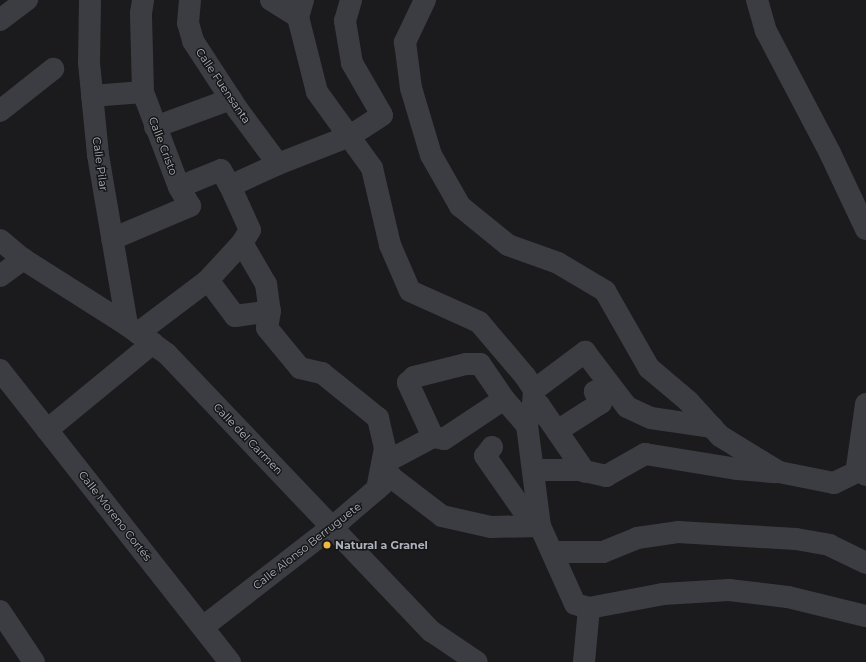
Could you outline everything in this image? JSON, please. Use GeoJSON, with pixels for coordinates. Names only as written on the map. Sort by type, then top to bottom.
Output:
{"type":"FeatureCollection","features":[{"type":"Feature","properties":{"kind":"street"},"geometry":{"type":"LineString","coordinates":[[0,20],[27,0]]}},
{"type":"Feature","properties":{"kind":"street","name":"Calle Pilar"},"geometry":{"type":"LineString","coordinates":[[90,0],[89,63],[98,155],[112,239],[139,334]]}},
{"type":"Feature","properties":{"kind":"street","name":"Calle Cristo"},"geometry":{"type":"LineString","coordinates":[[112,239],[190,206],[179,187],[155,127],[144,92],[141,13],[143,0]]}},
{"type":"Feature","properties":{"kind":"street","name":"Calle Fuensanta"},"geometry":{"type":"LineString","coordinates":[[190,0],[188,23],[193,41],[231,99],[278,164]]}},
{"type":"Feature","properties":{"kind":"street"},"geometry":{"type":"LineString","coordinates":[[271,0],[301,8],[317,92],[372,168],[390,245],[410,291],[479,322],[525,376],[534,397],[585,472]]}},
{"type":"Feature","properties":{"kind":"street"},"geometry":{"type":"LineString","coordinates":[[230,186],[278,164],[350,136],[382,115],[352,63],[344,21],[350,0]]}},
{"type":"Feature","properties":{"kind":"street"},"geometry":{"type":"LineString","coordinates":[[425,0],[405,42],[411,88],[431,155],[460,206],[508,245],[558,263],[605,291],[649,368],[688,400],[720,436],[779,472]]}},
{"type":"Feature","properties":{"kind":"street"},"geometry":{"type":"LineString","coordinates":[[757,0],[766,31],[830,153],[866,229]]}},
{"type":"Feature","properties":{"kind":"street"},"geometry":{"type":"LineString","coordinates":[[0,111],[53,69]]}},
{"type":"Feature","properties":{"kind":"street"},"geometry":{"type":"LineString","coordinates":[[92,96],[144,92]]}},
{"type":"Feature","properties":{"kind":"street"},"geometry":{"type":"LineString","coordinates":[[155,127],[231,99]]}},
{"type":"Feature","properties":{"kind":"street"},"geometry":{"type":"LineString","coordinates":[[47,430],[139,334],[208,280],[242,244],[250,230],[221,170],[179,187]]}},
{"type":"Feature","properties":{"kind":"street","name":"Calle del Carmen"},"geometry":{"type":"LineString","coordinates":[[0,240],[23,259],[139,334],[167,354],[431,631],[477,662]]}},
{"type":"Feature","properties":{"kind":"street"},"geometry":{"type":"LineString","coordinates":[[242,244],[266,284],[270,311],[267,328],[300,368],[322,373],[378,418],[385,448],[383,477],[442,516],[491,527],[537,526]]}},
{"type":"Feature","properties":{"kind":"street"},"geometry":{"type":"LineString","coordinates":[[0,276],[23,259]]}},
{"type":"Feature","properties":{"kind":"street"},"geometry":{"type":"LineString","coordinates":[[208,280],[235,316],[270,311]]}},
{"type":"Feature","properties":{"kind":"street"},"geometry":{"type":"LineString","coordinates":[[537,526],[533,470],[527,425],[534,397],[585,352],[627,406],[651,418],[712,427]]}},
{"type":"Feature","properties":{"kind":"street"},"geometry":{"type":"LineString","coordinates":[[433,437],[408,383],[414,377],[466,364],[480,364],[504,399],[527,425]]}},
{"type":"Feature","properties":{"kind":"street","name":"Calle Moreno Cortés"},"geometry":{"type":"LineString","coordinates":[[0,370],[230,662]]}},
{"type":"Feature","properties":{"kind":"street"},"geometry":{"type":"LineString","coordinates":[[557,431],[602,403],[595,392]]}},
{"type":"Feature","properties":{"kind":"street","name":"Calle Alonso Berruguete"},"geometry":{"type":"LineString","coordinates":[[203,628],[332,527],[383,477],[433,437],[444,439],[504,399]]}},
{"type":"Feature","properties":{"kind":"street"},"geometry":{"type":"LineString","coordinates":[[533,470],[585,472],[606,476],[644,454],[738,469],[779,472],[834,483],[863,473],[857,467],[866,404]]}},
{"type":"Feature","properties":{"kind":"street"},"geometry":{"type":"LineString","coordinates":[[492,447],[485,456],[537,526],[553,552],[575,604],[589,608],[663,594],[729,590],[788,597],[866,616]]}},
{"type":"Feature","properties":{"kind":"street"},"geometry":{"type":"LineString","coordinates":[[553,552],[603,552],[636,538],[678,532],[796,539],[829,546],[866,563]]}},
{"type":"Feature","properties":{"kind":"street"},"geometry":{"type":"LineString","coordinates":[[584,662],[589,608]]}},
{"type":"Feature","properties":{"kind":"street"},"geometry":{"type":"LineString","coordinates":[[0,611],[34,662]]}},
{"type":"Feature","properties":{"kind":"place","name":"Natural a Granel"},"geometry":{"type":"Point","coordinates":[327,545]}}]}
